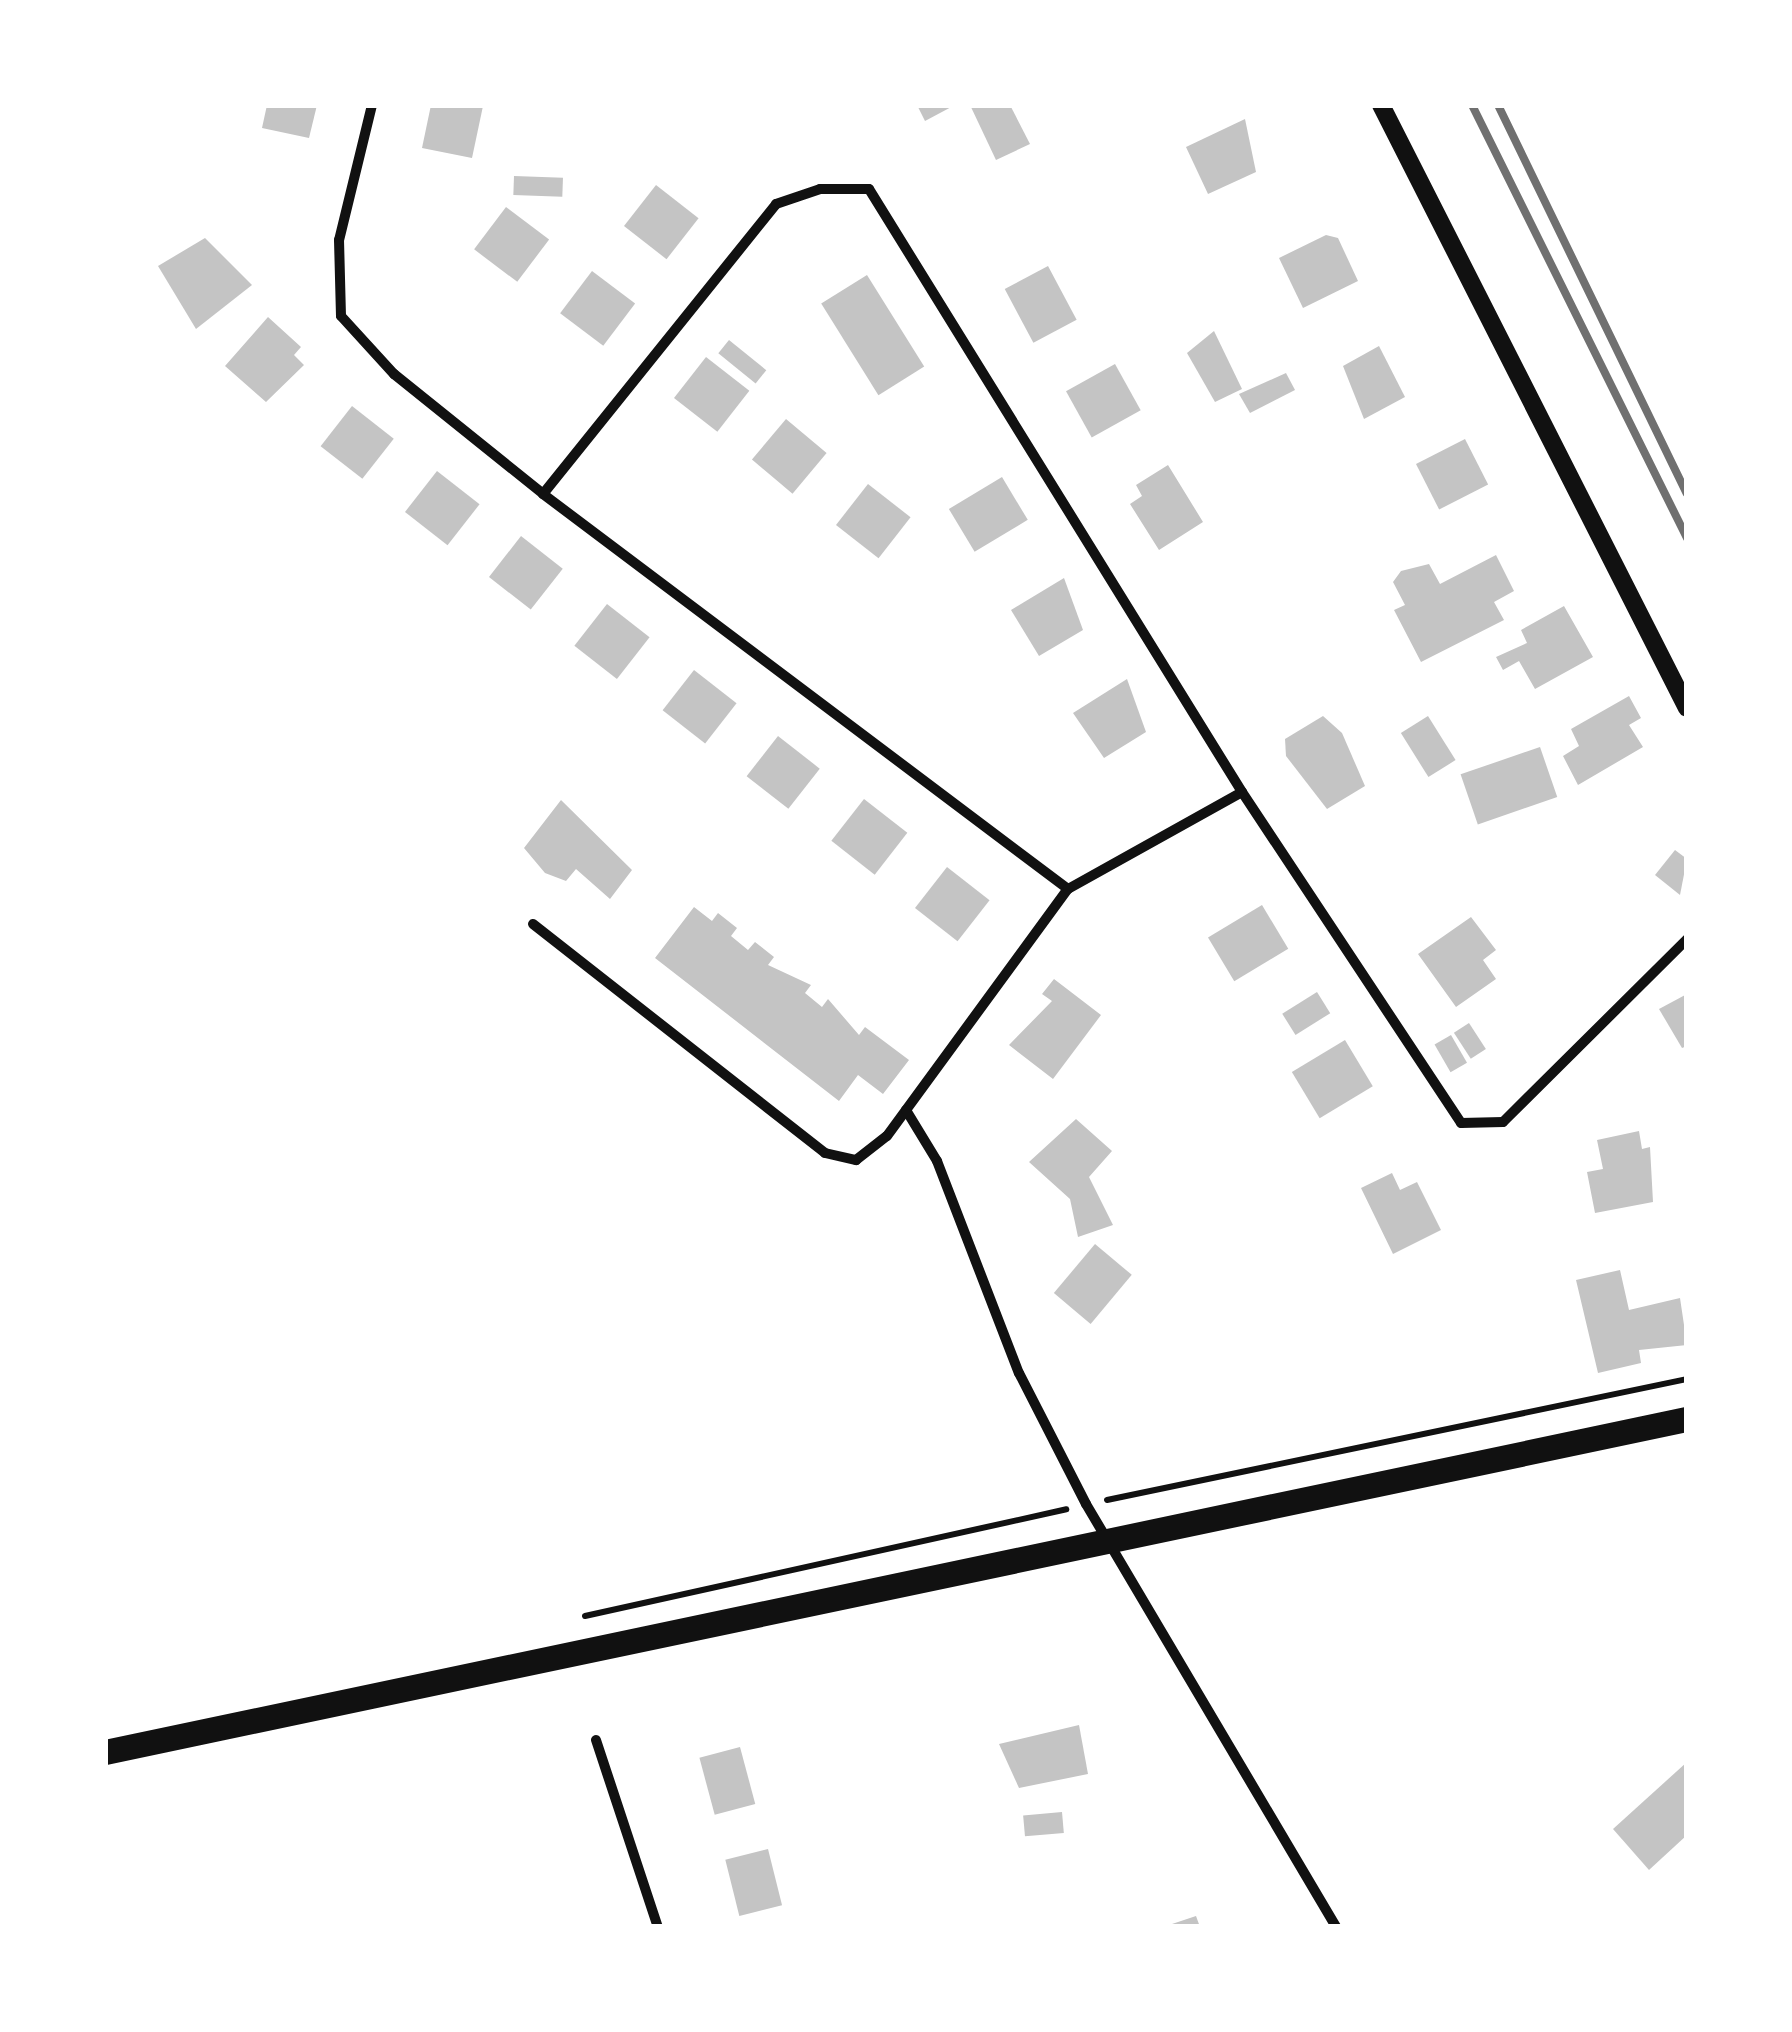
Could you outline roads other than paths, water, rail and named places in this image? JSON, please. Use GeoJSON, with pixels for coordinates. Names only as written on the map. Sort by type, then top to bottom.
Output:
{"type":"FeatureCollection","features":[{"type":"Feature","properties":{"kind":"main road"},"geometry":{"type":"LineString","coordinates":[[105,1752],[1687,1419]]}},
{"type":"Feature","properties":{"kind":"street"},"geometry":{"type":"LineString","coordinates":[[372,105],[339,240],[341,316],[394,374],[544,494],[1068,889]]}},
{"type":"Feature","properties":{"kind":"street"},"geometry":{"type":"LineString","coordinates":[[1381,105],[1687,708]]}},
{"type":"Feature","properties":{"kind":"street"},"geometry":{"type":"LineString","coordinates":[[544,494],[776,204],[820,189],[869,189],[1242,792],[1460,1124],[1504,1122],[1687,939]]}},
{"type":"Feature","properties":{"kind":"street"},"geometry":{"type":"LineString","coordinates":[[534,924],[836,1160],[867,1155],[906,1110],[1068,889],[1242,792]]}},
{"type":"Feature","properties":{"kind":"street"},"geometry":{"type":"LineString","coordinates":[[906,1110],[938,1161],[1019,1373],[1086,1504],[1336,1927]]}},
{"type":"Feature","properties":{"kind":"street"},"geometry":{"type":"LineString","coordinates":[[596,1740],[658,1927]]}},
{"type":"Feature","properties":{"kind":"railway"},"geometry":{"type":"LineString","coordinates":[[1472,105],[1687,539]]}},
{"type":"Feature","properties":{"kind":"railway"},"geometry":{"type":"LineString","coordinates":[[1498,105],[1687,494]]}}]}
